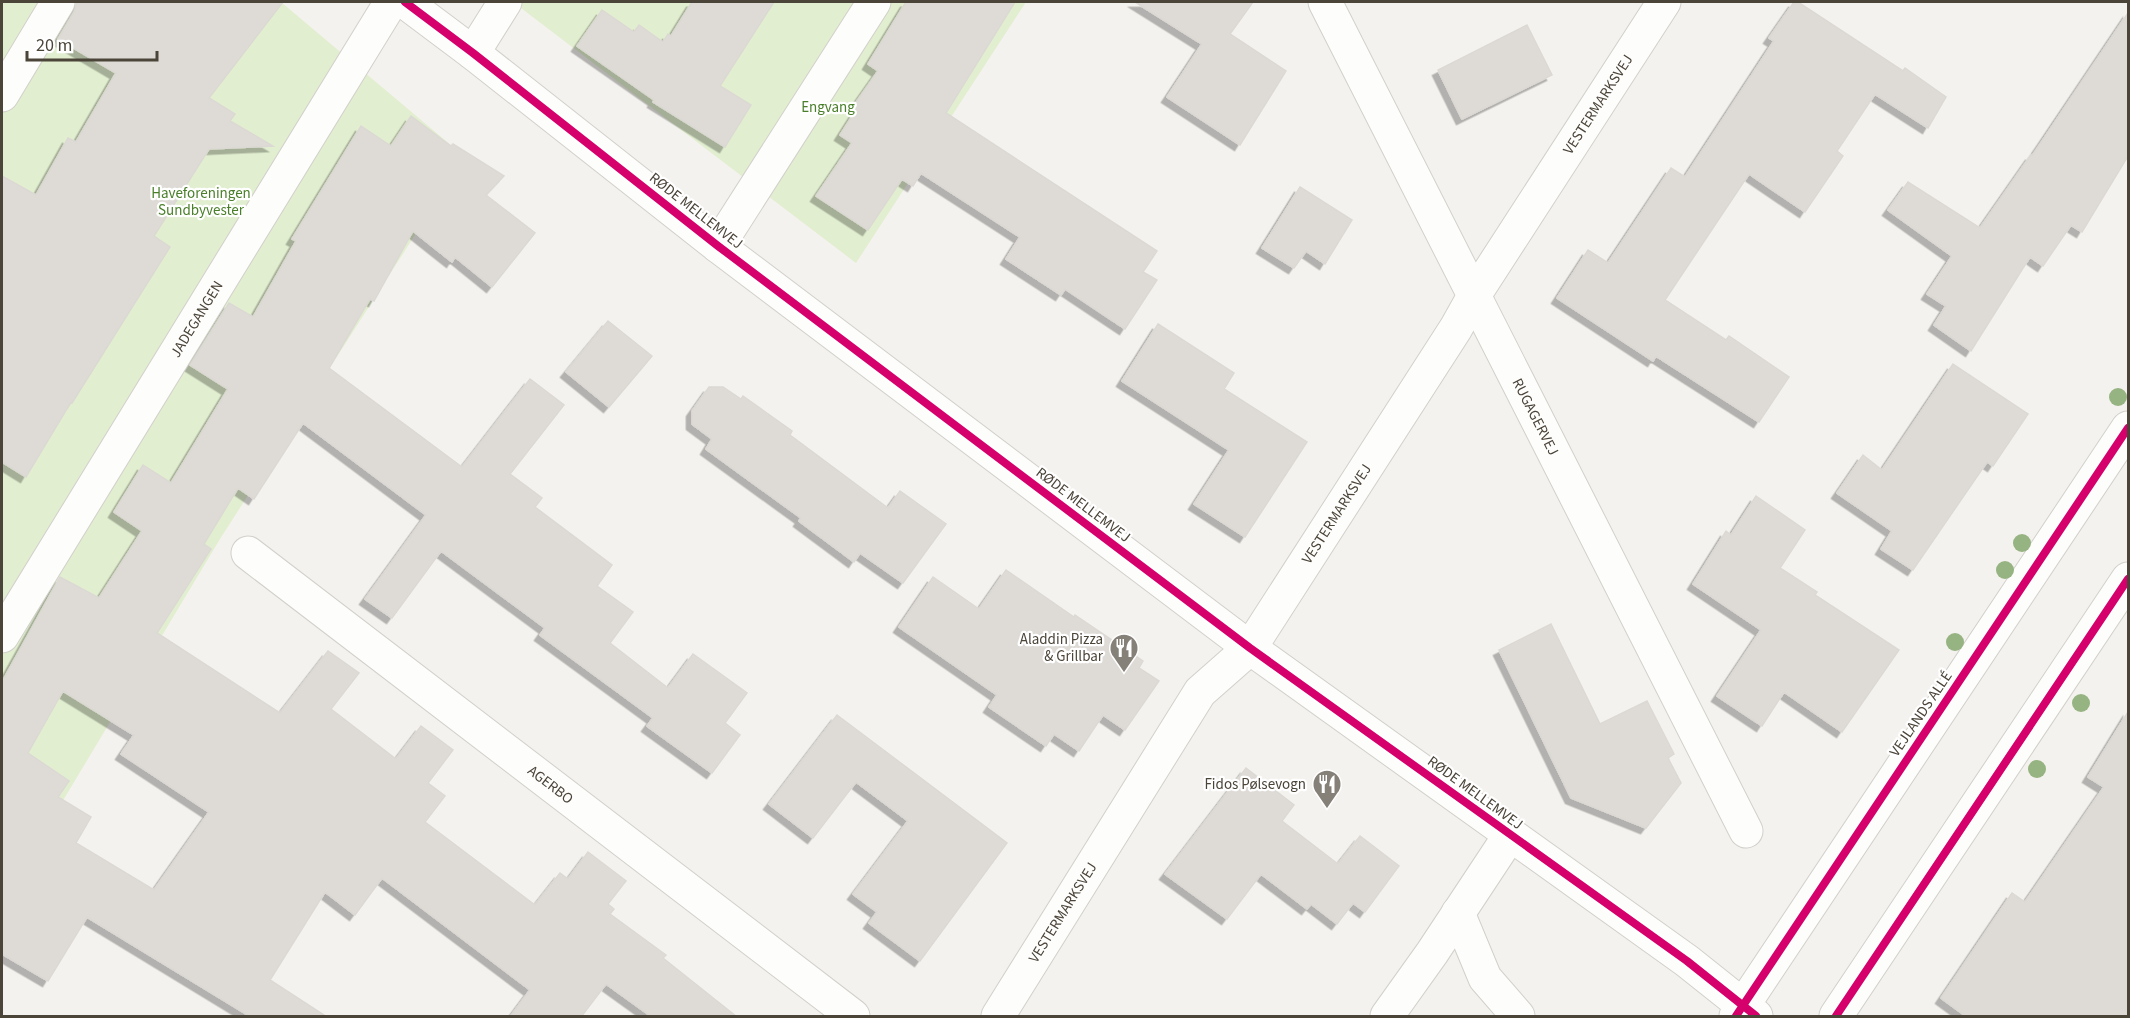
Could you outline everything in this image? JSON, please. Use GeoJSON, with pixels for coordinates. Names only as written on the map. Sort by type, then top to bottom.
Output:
{"type":"FeatureCollection","features":[{"type":"Feature","properties":{"kind":"street"},"geometry":{"type":"LineString","coordinates":[[2,95],[58,2]]}},
{"type":"Feature","properties":{"kind":"street","name":"JADEGANGEN"},"geometry":{"type":"LineString","coordinates":[[2,636],[391,2]]}},
{"type":"Feature","properties":{"kind":"street","name":"RØDE MELLEMVEJ"},"geometry":{"type":"LineString","coordinates":[[405,2],[718,246],[1250,648],[1687,962],[1745,1013]]}},
{"type":"Feature","properties":{"kind":"street"},"geometry":{"type":"LineString","coordinates":[[473,53],[505,2]]}},
{"type":"Feature","properties":{"kind":"street"},"geometry":{"type":"LineString","coordinates":[[718,246],[874,2]]}},
{"type":"Feature","properties":{"kind":"street","name":"RUGAGERVEJ"},"geometry":{"type":"LineString","coordinates":[[1324,2],[1475,294],[1746,831]]}},
{"type":"Feature","properties":{"kind":"street","name":"VESTERMARKSVEJ"},"geometry":{"type":"LineString","coordinates":[[998,1017],[1200,692],[1250,648],[1664,2]]}},
{"type":"Feature","properties":{"kind":"street","name":"VEJLANDS ALLÉ"},"geometry":{"type":"LineString","coordinates":[[1745,1013],[2128,428]]}},
{"type":"Feature","properties":{"kind":"street","name":"AGERBO"},"geometry":{"type":"LineString","coordinates":[[248,553],[853,1017]]}},
{"type":"Feature","properties":{"kind":"street"},"geometry":{"type":"LineString","coordinates":[[1836,1017],[2128,579]]}},
{"type":"Feature","properties":{"kind":"street"},"geometry":{"type":"LineString","coordinates":[[1387,1017],[1510,834]]}},
{"type":"Feature","properties":{"kind":"street"},"geometry":{"type":"LineString","coordinates":[[1458,913],[1485,978],[1519,1016]]}},
{"type":"Feature","properties":{"kind":"green space","name":"Haveforeningen Sundbyvester"},"geometry":{"type":"Polygon","coordinates":[[[2,2],[281,2],[465,157],[220,539],[2,902],[2,2]]]}},
{"type":"Feature","properties":{"kind":"green space","name":"Engvang"},"geometry":{"type":"Polygon","coordinates":[[[513,2],[1026,2],[856,263],[513,2]]]}},
{"type":"Feature","properties":{"kind":"building"},"geometry":{"type":"Polygon","coordinates":[[[77,2],[283,2],[209,98],[235,114],[230,121],[273,146],[209,149],[154,236],[170,247],[26,477],[2,462],[2,176],[36,195],[68,138],[76,142],[116,73],[58,39],[74,12],[77,2]]]}},
{"type":"Feature","properties":{"kind":"building"},"geometry":{"type":"Polygon","coordinates":[[[692,2],[774,2],[720,86],[751,105],[725,147],[653,102],[654,100],[577,46],[602,10],[634,32],[639,25],[663,42],[668,34],[671,36],[692,2]]]}},
{"type":"Feature","properties":{"kind":"building"},"geometry":{"type":"Polygon","coordinates":[[[906,2],[1015,2],[946,113],[1157,251],[1143,272],[1157,280],[1125,329],[1065,289],[1061,295],[1006,259],[1020,237],[921,173],[913,186],[902,179],[868,230],[816,196],[852,143],[840,135],[856,110],[852,108],[878,71],[868,64],[906,2]]]}},
{"type":"Feature","properties":{"kind":"building"},"geometry":{"type":"Polygon","coordinates":[[[1135,2],[1253,2],[1230,34],[1286,71],[1240,145],[1167,97],[1202,44],[1135,2]]]}},
{"type":"Feature","properties":{"kind":"building"},"geometry":{"type":"Polygon","coordinates":[[[1794,2],[1798,2],[1903,71],[1905,68],[1946,97],[1928,128],[1875,94],[1837,151],[1843,156],[1805,212],[1749,174],[1665,300],[1726,340],[1729,336],[1789,377],[1759,422],[1656,356],[1653,361],[1557,298],[1588,250],[1608,263],[1671,168],[1685,177],[1774,41],[1769,38],[1794,2]]]}},
{"type":"Feature","properties":{"kind":"building"},"geometry":{"type":"Polygon","coordinates":[[[2128,13],[2128,156],[2082,232],[2071,225],[2043,266],[2030,257],[1971,351],[1934,325],[1946,306],[1927,294],[1952,256],[1888,210],[1908,182],[1980,228],[2032,156],[2128,13]]]}},
{"type":"Feature","properties":{"kind":"building"},"geometry":{"type":"Polygon","coordinates":[[[1527,25],[1552,75],[1462,119],[1438,70],[1527,25]]]}},
{"type":"Feature","properties":{"kind":"building"},"geometry":{"type":"Polygon","coordinates":[[[411,116],[451,146],[453,144],[504,176],[486,195],[535,233],[492,287],[455,257],[452,262],[413,231],[374,301],[370,299],[329,368],[462,467],[530,379],[564,405],[510,474],[542,498],[535,507],[612,565],[597,586],[633,612],[610,643],[668,688],[693,654],[747,693],[725,723],[740,735],[712,773],[647,726],[653,718],[540,635],[545,628],[441,551],[392,618],[365,599],[426,515],[303,423],[254,499],[238,488],[204,544],[211,549],[157,633],[280,713],[328,651],[359,673],[331,709],[396,759],[421,726],[453,750],[428,783],[445,796],[425,822],[535,905],[560,873],[568,879],[588,852],[626,881],[608,904],[614,909],[610,914],[666,955],[663,958],[737,1017],[652,1017],[606,984],[581,1017],[510,1017],[530,990],[382,878],[355,915],[325,892],[270,980],[327,1017],[251,1017],[87,917],[48,981],[2,954],[2,682],[60,577],[99,598],[142,531],[114,512],[143,465],[171,483],[228,389],[190,365],[229,303],[253,317],[296,241],[292,239],[361,126],[391,146],[411,116]],[[63,691],[28,753],[69,781],[58,797],[91,817],[76,843],[154,890],[209,812],[121,754],[134,735],[63,691]]]}},
{"type":"Feature","properties":{"kind":"building"},"geometry":{"type":"Polygon","coordinates":[[[1300,187],[1352,220],[1325,264],[1306,251],[1294,268],[1262,248],[1300,187]]]}},
{"type":"Feature","properties":{"kind":"building"},"geometry":{"type":"Polygon","coordinates":[[[608,321],[652,356],[609,407],[566,372],[608,321]]]}},
{"type":"Feature","properties":{"kind":"building"},"geometry":{"type":"Polygon","coordinates":[[[1158,324],[1234,373],[1224,389],[1307,442],[1245,537],[1194,504],[1229,450],[1122,381],[1158,324]]]}},
{"type":"Feature","properties":{"kind":"building"},"geometry":{"type":"Polygon","coordinates":[[[1953,364],[2028,414],[1993,466],[1987,462],[1913,570],[1881,549],[1892,531],[1837,493],[1863,455],[1882,470],[1953,364]]]}},
{"type":"Feature","properties":{"kind":"building"},"geometry":{"type":"Polygon","coordinates":[[[709,387],[723,387],[741,399],[743,396],[792,431],[790,435],[888,508],[900,491],[946,524],[903,583],[860,553],[854,562],[799,521],[801,518],[706,449],[712,439],[692,424],[692,411],[709,387]]]}},
{"type":"Feature","properties":{"kind":"building"},"geometry":{"type":"Polygon","coordinates":[[[1756,496],[1805,530],[1780,568],[1817,592],[1815,595],[1899,650],[1842,732],[1784,692],[1762,726],[1717,696],[1761,630],[1693,584],[1726,531],[1731,535],[1756,496]]]}},
{"type":"Feature","properties":{"kind":"building"},"geometry":{"type":"Polygon","coordinates":[[[1006,570],[1143,661],[1139,668],[1159,681],[1125,730],[1103,715],[1079,751],[1054,734],[1046,746],[989,707],[997,695],[899,627],[933,577],[979,609],[1006,570]]]}},
{"type":"Feature","properties":{"kind":"building"},"geometry":{"type":"Polygon","coordinates":[[[1551,624],[1600,724],[1647,701],[1674,754],[1668,758],[1681,783],[1646,828],[1571,798],[1499,650],[1551,624]]]}},
{"type":"Feature","properties":{"kind":"building"},"geometry":{"type":"Polygon","coordinates":[[[2128,712],[2128,1017],[1967,1017],[1941,998],[2012,893],[2025,902],[2104,787],[2088,777],[2128,712]]]}},
{"type":"Feature","properties":{"kind":"building"},"geometry":{"type":"Polygon","coordinates":[[[837,715],[1007,843],[920,961],[869,923],[877,912],[853,894],[908,821],[856,782],[813,838],[769,804],[837,715]]]}},
{"type":"Feature","properties":{"kind":"building"},"geometry":{"type":"Polygon","coordinates":[[[1246,768],[1294,805],[1282,821],[1338,864],[1360,836],[1399,866],[1365,912],[1353,903],[1337,924],[1311,904],[1307,909],[1261,874],[1227,919],[1165,874],[1246,768]]]}},
{"type":"Feature","properties":{"kind":"cycle path"},"geometry":{"type":"LineString","coordinates":[[405,2],[718,246],[1250,648],[1687,961],[1756,1016]]}},
{"type":"Feature","properties":{"kind":"cycle path"},"geometry":{"type":"LineString","coordinates":[[1736,1016],[2128,428]]}},
{"type":"Feature","properties":{"kind":"cycle path"},"geometry":{"type":"LineString","coordinates":[[1836,1016],[2128,579]]}},
{"type":"Feature","properties":{"kind":"place","name":"Aladdin Pizza & Grillbar"},"geometry":{"type":"Point","coordinates":[1124,674]}},
{"type":"Feature","properties":{"kind":"place","name":"Fidos Pølsevogn"},"geometry":{"type":"Point","coordinates":[1327,810]}}]}
